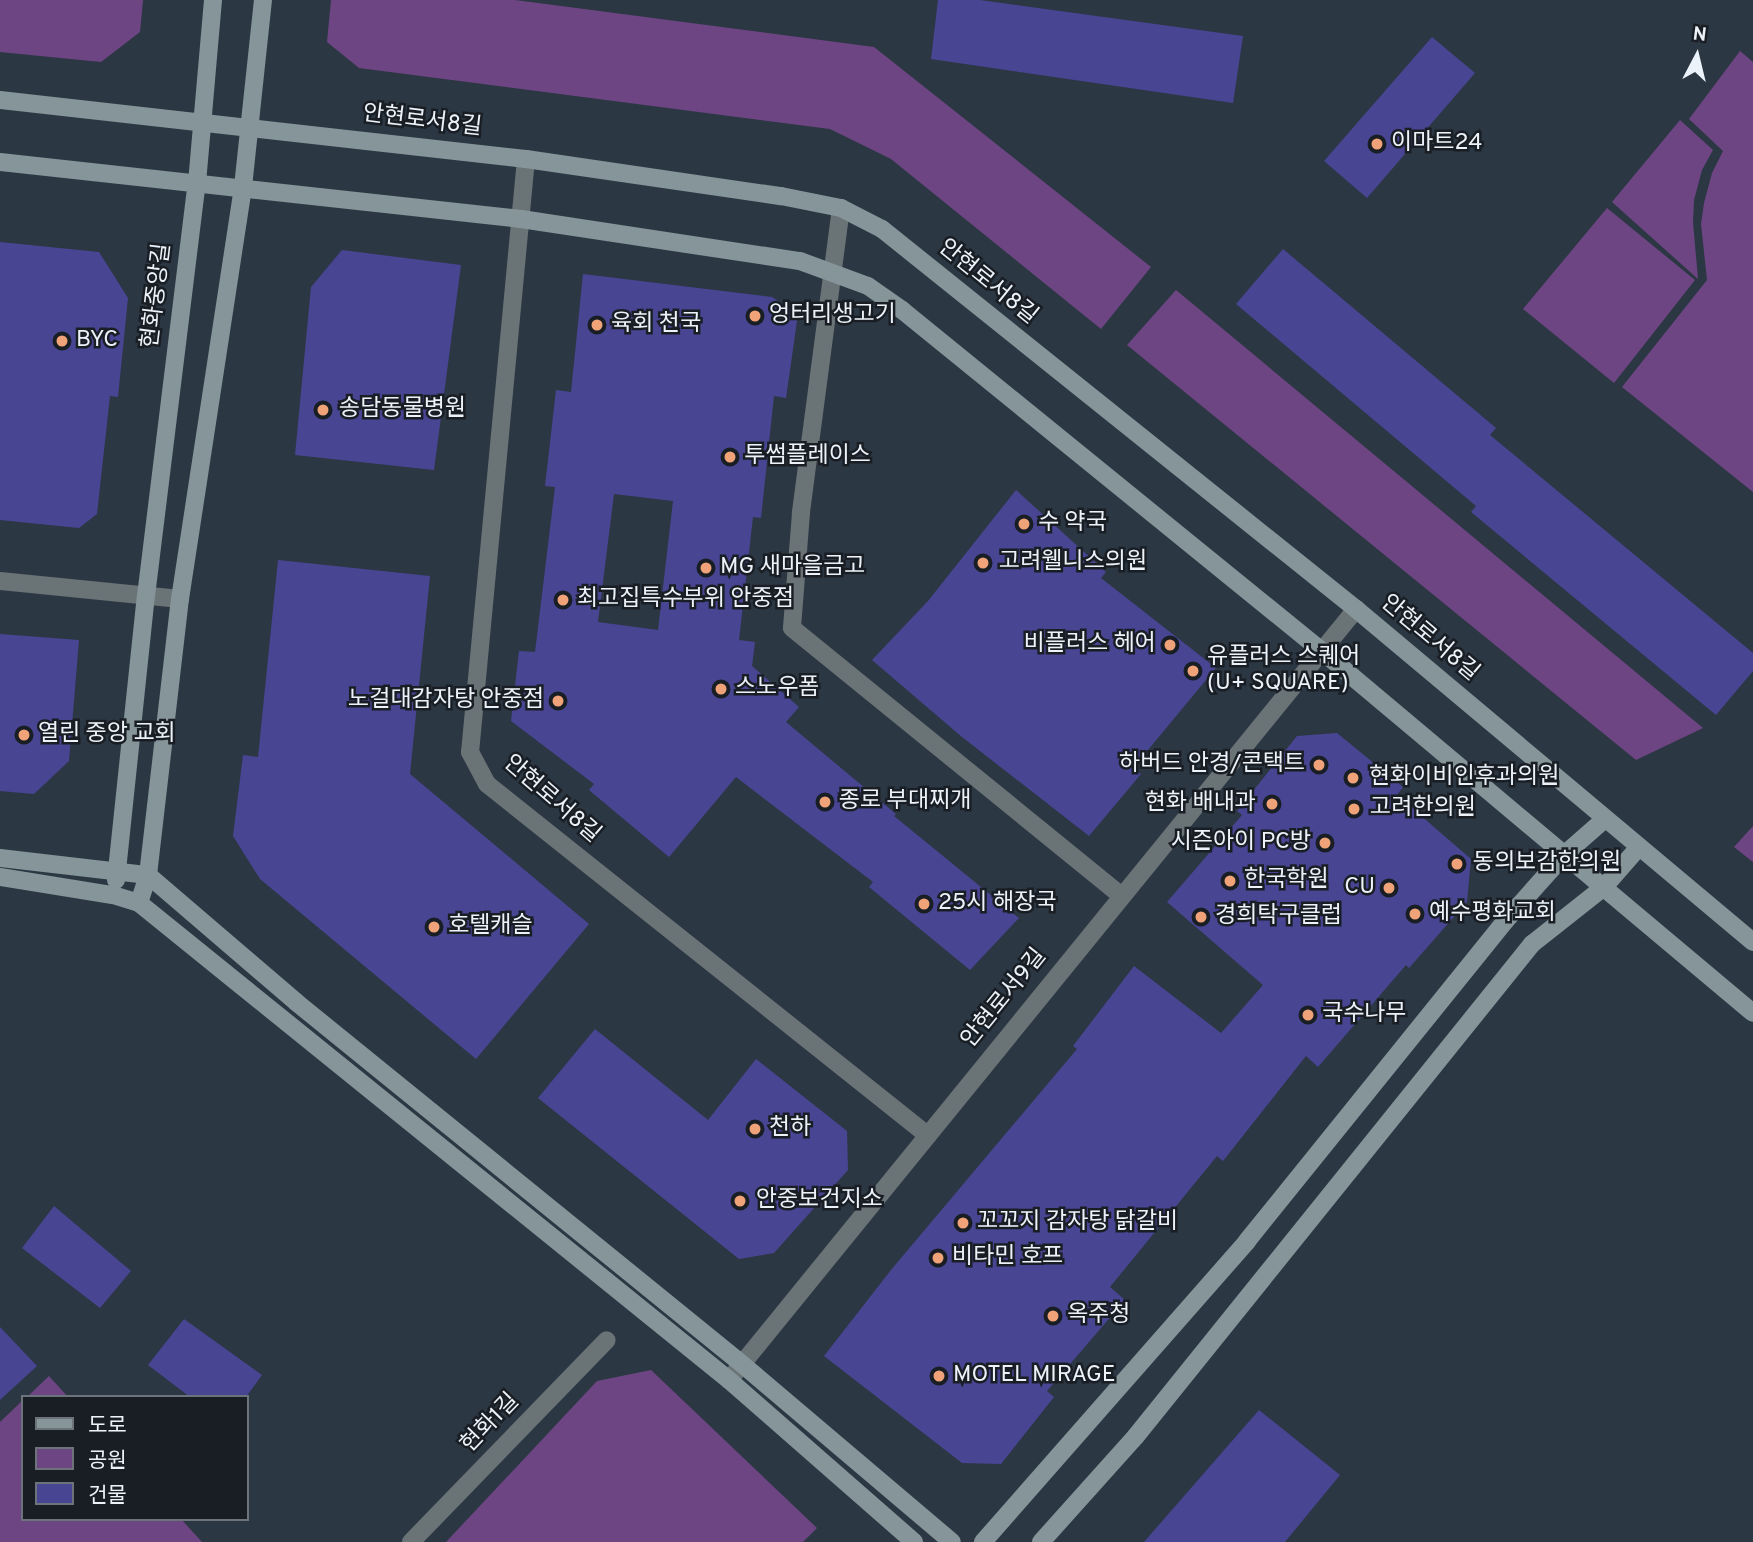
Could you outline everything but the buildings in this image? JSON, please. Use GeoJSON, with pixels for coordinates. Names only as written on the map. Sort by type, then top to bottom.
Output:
{"type":"FeatureCollection","features":[{"type":"Feature","properties":{"kind":"street","name":"현화중앙길"},"geometry":{"type":"LineString","coordinates":[[113,895],[118,870],[146,596],[197,183],[213,0]]}},
{"type":"Feature","properties":{"kind":"street"},"geometry":{"type":"LineString","coordinates":[[139,903],[148,875],[180,599],[243,187],[263,0]]}},
{"type":"Feature","properties":{"kind":"street","name":"안현로서8길"},"geometry":{"type":"LineString","coordinates":[[0,100],[526,159],[781,196],[841,208],[881,229],[1356,609],[1753,942]]}},
{"type":"Feature","properties":{"kind":"street","name":"안현로서8길"},"geometry":{"type":"LineString","coordinates":[[526,159],[470,752],[487,784],[926,1134]]}},
{"type":"Feature","properties":{"kind":"street"},"geometry":{"type":"LineString","coordinates":[[0,162],[521,219],[800,261],[868,286],[902,310],[1323,652],[1753,1013]]}},
{"type":"Feature","properties":{"kind":"street"},"geometry":{"type":"LineString","coordinates":[[841,208],[801,513],[792,628],[1121,895]]}},
{"type":"Feature","properties":{"kind":"street"},"geometry":{"type":"LineString","coordinates":[[0,580],[180,599]]}},
{"type":"Feature","properties":{"kind":"street","name":"안현로서9길"},"geometry":{"type":"LineString","coordinates":[[729,1380],[926,1134],[1356,609]]}},
{"type":"Feature","properties":{"kind":"street"},"geometry":{"type":"LineString","coordinates":[[983,1542],[1247,1241],[1506,920],[1564,854],[1605,818]]}},
{"type":"Feature","properties":{"kind":"street"},"geometry":{"type":"LineString","coordinates":[[1041,1542],[1136,1436],[1532,944],[1604,887],[1639,847]]}},
{"type":"Feature","properties":{"kind":"street"},"geometry":{"type":"LineString","coordinates":[[0,858],[148,875],[296,1002],[742,1364],[952,1542]]}},
{"type":"Feature","properties":{"kind":"street"},"geometry":{"type":"LineString","coordinates":[[0,877],[113,895],[139,903],[729,1380],[914,1542]]}},
{"type":"Feature","properties":{"kind":"street","name":"현화1길"},"geometry":{"type":"LineString","coordinates":[[411,1542],[607,1340]]}},
{"type":"Feature","properties":{"kind":"green space"},"geometry":{"type":"Polygon","coordinates":[[[0,0],[143,0],[140,32],[101,62],[0,52],[0,0]]]}},
{"type":"Feature","properties":{"kind":"green space"},"geometry":{"type":"Polygon","coordinates":[[[331,0],[515,0],[874,47],[1151,267],[1101,329],[891,159],[830,129],[359,68],[327,42],[331,0]]]}},
{"type":"Feature","properties":{"kind":"green space"},"geometry":{"type":"Polygon","coordinates":[[[1740,51],[1753,62],[1753,492],[1622,387],[1707,280],[1701,224],[1712,173],[1723,151],[1689,119],[1740,51]]]}},
{"type":"Feature","properties":{"kind":"green space"},"geometry":{"type":"Polygon","coordinates":[[[1680,120],[1713,150],[1702,170],[1694,200],[1693,222],[1698,279],[1612,202],[1680,120]]]}},
{"type":"Feature","properties":{"kind":"green space"},"geometry":{"type":"Polygon","coordinates":[[[1607,208],[1695,280],[1614,383],[1523,309],[1607,208]]]}},
{"type":"Feature","properties":{"kind":"green space"},"geometry":{"type":"Polygon","coordinates":[[[1176,290],[1703,728],[1636,760],[1127,345],[1176,290]]]}},
{"type":"Feature","properties":{"kind":"green space"},"geometry":{"type":"Polygon","coordinates":[[[1753,826],[1753,862],[1734,847],[1753,826]]]}},
{"type":"Feature","properties":{"kind":"green space"},"geometry":{"type":"Polygon","coordinates":[[[651,1370],[817,1528],[803,1542],[446,1542],[597,1381],[651,1370]]]}},
{"type":"Feature","properties":{"kind":"green space"},"geometry":{"type":"Polygon","coordinates":[[[49,1376],[66,1395],[29,1395],[49,1376]]]}},
{"type":"Feature","properties":{"kind":"green space"},"geometry":{"type":"Polygon","coordinates":[[[21,1402],[21,1521],[183,1521],[202,1542],[0,1542],[0,1422],[21,1402]]]}},
{"type":"Feature","properties":{"kind":"place","name":"이마트24"},"geometry":{"type":"Point","coordinates":[1377,144]}},
{"type":"Feature","properties":{"kind":"place","name":"엉터리생고기"},"geometry":{"type":"Point","coordinates":[755,316]}},
{"type":"Feature","properties":{"kind":"place","name":"육회 천국"},"geometry":{"type":"Point","coordinates":[597,325]}},
{"type":"Feature","properties":{"kind":"place","name":"BYC"},"geometry":{"type":"Point","coordinates":[62,341]}},
{"type":"Feature","properties":{"kind":"place","name":"송담동물병원"},"geometry":{"type":"Point","coordinates":[323,410]}},
{"type":"Feature","properties":{"kind":"place","name":"투썸플레이스"},"geometry":{"type":"Point","coordinates":[730,457]}},
{"type":"Feature","properties":{"kind":"place","name":"수 약국"},"geometry":{"type":"Point","coordinates":[1024,524]}},
{"type":"Feature","properties":{"kind":"place","name":"고려웰니스의원"},"geometry":{"type":"Point","coordinates":[983,563]}},
{"type":"Feature","properties":{"kind":"place","name":"MG 새마을금고"},"geometry":{"type":"Point","coordinates":[706,568]}},
{"type":"Feature","properties":{"kind":"place","name":"최고집특수부위 안중점"},"geometry":{"type":"Point","coordinates":[563,600]}},
{"type":"Feature","properties":{"kind":"place","name":"비플러스 헤어"},"geometry":{"type":"Point","coordinates":[1170,645]}},
{"type":"Feature","properties":{"kind":"place","name":"유플러스 스퀘어 (U+ SQUARE)"},"geometry":{"type":"Point","coordinates":[1193,671]}},
{"type":"Feature","properties":{"kind":"place","name":"스노우폼"},"geometry":{"type":"Point","coordinates":[721,689]}},
{"type":"Feature","properties":{"kind":"place","name":"노걸대감자탕 안중점"},"geometry":{"type":"Point","coordinates":[558,701]}},
{"type":"Feature","properties":{"kind":"place","name":"열린 중앙 교회"},"geometry":{"type":"Point","coordinates":[24,735]}},
{"type":"Feature","properties":{"kind":"place","name":"하버드 안경/콘택트"},"geometry":{"type":"Point","coordinates":[1319,765]}},
{"type":"Feature","properties":{"kind":"place","name":"현화이비인후과의원"},"geometry":{"type":"Point","coordinates":[1353,778]}},
{"type":"Feature","properties":{"kind":"place","name":"종로 부대찌개"},"geometry":{"type":"Point","coordinates":[825,802]}},
{"type":"Feature","properties":{"kind":"place","name":"현화 배내과"},"geometry":{"type":"Point","coordinates":[1272,804]}},
{"type":"Feature","properties":{"kind":"place","name":"고려한의원"},"geometry":{"type":"Point","coordinates":[1354,809]}},
{"type":"Feature","properties":{"kind":"place","name":"시즌아이 PC방"},"geometry":{"type":"Point","coordinates":[1325,843]}},
{"type":"Feature","properties":{"kind":"place","name":"동의보감한의원"},"geometry":{"type":"Point","coordinates":[1457,864]}},
{"type":"Feature","properties":{"kind":"place","name":"한국학원"},"geometry":{"type":"Point","coordinates":[1230,881]}},
{"type":"Feature","properties":{"kind":"place","name":"CU"},"geometry":{"type":"Point","coordinates":[1389,888]}},
{"type":"Feature","properties":{"kind":"place","name":"25시 해장국"},"geometry":{"type":"Point","coordinates":[924,904]}},
{"type":"Feature","properties":{"kind":"place","name":"예수평화교회"},"geometry":{"type":"Point","coordinates":[1415,914]}},
{"type":"Feature","properties":{"kind":"place","name":"경희탁구클럽"},"geometry":{"type":"Point","coordinates":[1201,917]}},
{"type":"Feature","properties":{"kind":"place","name":"호텔캐슬"},"geometry":{"type":"Point","coordinates":[434,927]}},
{"type":"Feature","properties":{"kind":"place","name":"국수나무"},"geometry":{"type":"Point","coordinates":[1308,1015]}},
{"type":"Feature","properties":{"kind":"place","name":"천하"},"geometry":{"type":"Point","coordinates":[755,1129]}},
{"type":"Feature","properties":{"kind":"place","name":"안중보건지소"},"geometry":{"type":"Point","coordinates":[740,1201]}},
{"type":"Feature","properties":{"kind":"place","name":"꼬꼬지 감자탕 닭갈비"},"geometry":{"type":"Point","coordinates":[963,1223]}},
{"type":"Feature","properties":{"kind":"place","name":"비타민 호프"},"geometry":{"type":"Point","coordinates":[938,1258]}},
{"type":"Feature","properties":{"kind":"place","name":"옥주청"},"geometry":{"type":"Point","coordinates":[1053,1316]}},
{"type":"Feature","properties":{"kind":"place","name":"MOTEL MIRAGE"},"geometry":{"type":"Point","coordinates":[939,1376]}}]}
